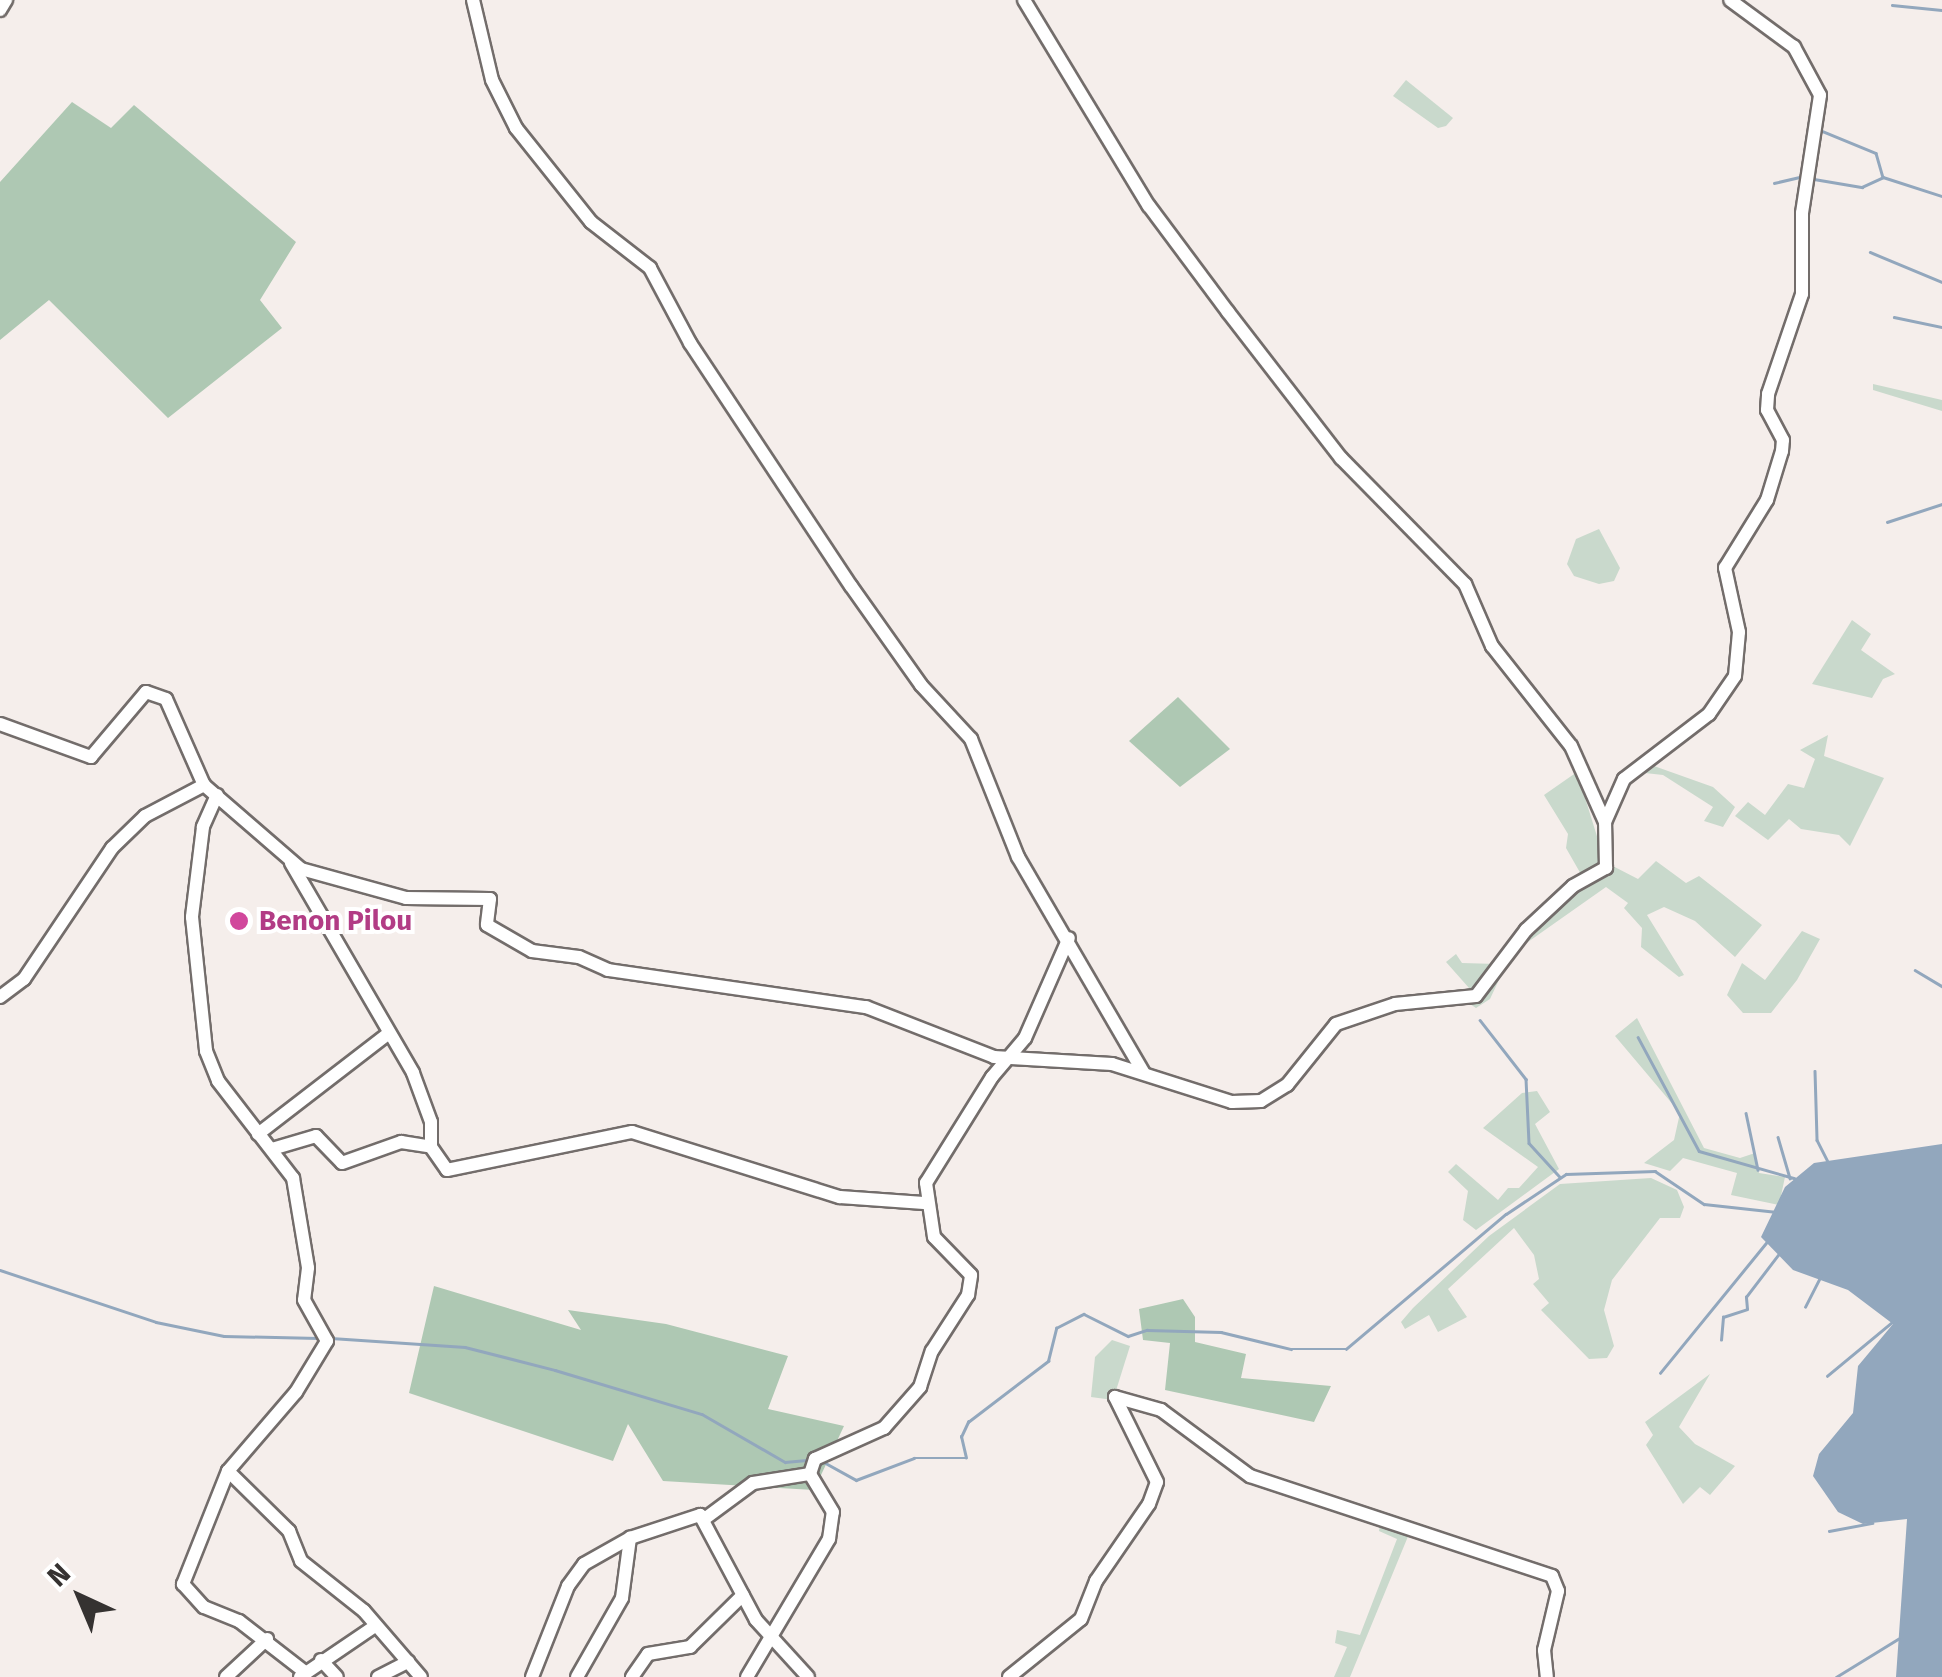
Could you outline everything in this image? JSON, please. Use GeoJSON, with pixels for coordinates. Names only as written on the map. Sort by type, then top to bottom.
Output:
{"type":"FeatureCollection","features":[{"type":"Feature","properties":{"kind":"street"},"geometry":{"type":"LineString","coordinates":[[0,10],[6,0]]}},
{"type":"Feature","properties":{"kind":"street"},"geometry":{"type":"LineString","coordinates":[[473,0],[492,80],[516,128],[591,222],[650,268],[698,356],[851,586],[921,685],[971,738],[1018,857],[1069,938],[1143,1072]]}},
{"type":"Feature","properties":{"kind":"street"},"geometry":{"type":"LineString","coordinates":[[1024,0],[1149,206],[1228,312],[1342,458],[1466,584],[1492,646],[1572,746],[1606,822]]}},
{"type":"Feature","properties":{"kind":"street"},"geometry":{"type":"LineString","coordinates":[[291,863],[406,898],[490,899],[487,925],[532,952],[579,957],[608,970],[866,1007],[1006,1059],[1143,1072],[1232,1102],[1261,1100],[1306,1069],[1336,1024],[1395,1004],[1476,996],[1526,930],[1573,886],[1606,868],[1606,822],[1624,779],[1704,718],[1732,683],[1739,632],[1728,604],[1726,561],[1767,500],[1782,451],[1768,394],[1802,294],[1802,213],[1820,95],[1794,47],[1730,0]]}},
{"type":"Feature","properties":{"kind":"street"},"geometry":{"type":"LineString","coordinates":[[0,724],[91,757],[146,692],[166,699],[204,785],[291,863],[419,1086],[431,1146],[448,1170],[598,1134],[632,1132],[840,1197],[924,1203]]}},
{"type":"Feature","properties":{"kind":"street"},"geometry":{"type":"LineString","coordinates":[[0,997],[24,979],[112,848],[145,816],[204,785]]}},
{"type":"Feature","properties":{"kind":"street"},"geometry":{"type":"LineString","coordinates":[[217,795],[200,847],[192,953],[209,1062],[293,1178],[308,1268],[304,1300],[327,1341],[296,1392],[228,1471],[183,1584],[204,1608],[267,1639],[303,1675],[375,1626]]}},
{"type":"Feature","properties":{"kind":"street"},"geometry":{"type":"LineString","coordinates":[[810,1474],[818,1456],[884,1428],[920,1387],[932,1351],[968,1295],[974,1280],[934,1237],[924,1203],[928,1174],[1032,1026],[1069,938]]}},
{"type":"Feature","properties":{"kind":"street"},"geometry":{"type":"LineString","coordinates":[[258,1134],[389,1032]]}},
{"type":"Feature","properties":{"kind":"street"},"geometry":{"type":"LineString","coordinates":[[272,1149],[316,1136],[342,1162],[388,1144],[431,1146]]}},
{"type":"Feature","properties":{"kind":"street"},"geometry":{"type":"LineString","coordinates":[[1010,1677],[1081,1619],[1096,1581],[1150,1504],[1157,1482],[1115,1397],[1130,1396],[1161,1410],[1250,1476],[1552,1576],[1558,1591],[1544,1650],[1547,1677]]}},
{"type":"Feature","properties":{"kind":"street"},"geometry":{"type":"LineString","coordinates":[[228,1471],[288,1532],[301,1561],[375,1626],[421,1677]]}},
{"type":"Feature","properties":{"kind":"street"},"geometry":{"type":"LineString","coordinates":[[704,1520],[753,1482],[810,1474]]}},
{"type":"Feature","properties":{"kind":"street"},"geometry":{"type":"LineString","coordinates":[[747,1677],[829,1539],[832,1512],[810,1474]]}},
{"type":"Feature","properties":{"kind":"street"},"geometry":{"type":"LineString","coordinates":[[532,1677],[576,1574],[630,1538],[700,1514],[743,1595],[770,1636],[808,1677]]}},
{"type":"Feature","properties":{"kind":"street"},"geometry":{"type":"LineString","coordinates":[[577,1677],[622,1598],[630,1538]]}},
{"type":"Feature","properties":{"kind":"street"},"geometry":{"type":"LineString","coordinates":[[632,1677],[648,1654],[690,1647],[743,1595]]}},
{"type":"Feature","properties":{"kind":"street"},"geometry":{"type":"LineString","coordinates":[[226,1677],[267,1639]]}},
{"type":"Feature","properties":{"kind":"street"},"geometry":{"type":"LineString","coordinates":[[759,1658],[761,1677]]}},
{"type":"Feature","properties":{"kind":"street"},"geometry":{"type":"LineString","coordinates":[[321,1660],[338,1677]]}},
{"type":"Feature","properties":{"kind":"street"},"geometry":{"type":"LineString","coordinates":[[378,1677],[408,1662]]}},
{"type":"Feature","properties":{"kind":"green space"},"geometry":{"type":"Polygon","coordinates":[[[1406,80],[1453,118],[1446,126],[1438,128],[1393,96],[1406,80]]]}},
{"type":"Feature","properties":{"kind":"green space"},"geometry":{"type":"Polygon","coordinates":[[[72,102],[111,128],[134,105],[296,242],[260,300],[282,328],[168,418],[49,300],[0,340],[0,182],[72,102]]]}},
{"type":"Feature","properties":{"kind":"green space"},"geometry":{"type":"Polygon","coordinates":[[[1873,384],[1942,400],[1942,411],[1873,390],[1873,384]]]}},
{"type":"Feature","properties":{"kind":"green space"},"geometry":{"type":"Polygon","coordinates":[[[1599,529],[1620,568],[1614,581],[1599,584],[1574,576],[1567,564],[1576,539],[1599,529]]]}},
{"type":"Feature","properties":{"kind":"green space"},"geometry":{"type":"Polygon","coordinates":[[[1852,620],[1871,634],[1861,650],[1895,674],[1883,679],[1872,698],[1812,684],[1852,620]]]}},
{"type":"Feature","properties":{"kind":"green space"},"geometry":{"type":"Polygon","coordinates":[[[1178,697],[1230,749],[1180,787],[1129,741],[1178,697]]]}},
{"type":"Feature","properties":{"kind":"green space"},"geometry":{"type":"Polygon","coordinates":[[[1828,735],[1824,756],[1884,778],[1850,846],[1839,835],[1801,829],[1789,819],[1768,840],[1735,816],[1748,802],[1765,815],[1788,784],[1804,788],[1815,759],[1800,750],[1828,735]]]}},
{"type":"Feature","properties":{"kind":"green space"},"geometry":{"type":"Polygon","coordinates":[[[1654,766],[1713,787],[1735,807],[1723,827],[1704,821],[1713,807],[1663,775],[1645,773],[1654,766]]]}},
{"type":"Feature","properties":{"kind":"green space"},"geometry":{"type":"Polygon","coordinates":[[[1577,772],[1605,862],[1638,879],[1656,861],[1686,883],[1699,876],[1762,925],[1735,957],[1695,921],[1664,907],[1647,915],[1684,975],[1679,977],[1641,947],[1642,928],[1624,908],[1628,903],[1606,887],[1511,954],[1490,999],[1476,1008],[1467,1002],[1477,997],[1446,962],[1456,954],[1462,963],[1497,964],[1582,876],[1566,848],[1568,834],[1544,795],[1577,772]]]}},
{"type":"Feature","properties":{"kind":"green space"},"geometry":{"type":"Polygon","coordinates":[[[1802,931],[1820,939],[1797,980],[1771,1013],[1743,1013],[1727,995],[1742,963],[1765,980],[1802,931]]]}},
{"type":"Feature","properties":{"kind":"green space"},"geometry":{"type":"Polygon","coordinates":[[[1637,1018],[1704,1148],[1740,1158],[1755,1153],[1759,1173],[1785,1177],[1779,1205],[1731,1195],[1737,1173],[1683,1158],[1670,1171],[1644,1163],[1674,1140],[1680,1113],[1615,1036],[1637,1018]]]}},
{"type":"Feature","properties":{"kind":"green space"},"geometry":{"type":"Polygon","coordinates":[[[1537,1091],[1550,1112],[1535,1124],[1559,1169],[1476,1230],[1463,1220],[1468,1191],[1448,1172],[1456,1164],[1498,1200],[1508,1188],[1519,1188],[1538,1167],[1483,1128],[1522,1093],[1537,1091]]]}},
{"type":"Feature","properties":{"kind":"green space"},"geometry":{"type":"Polygon","coordinates":[[[1651,1178],[1677,1190],[1684,1207],[1680,1218],[1660,1218],[1612,1280],[1604,1310],[1614,1346],[1607,1358],[1589,1359],[1541,1310],[1549,1303],[1533,1284],[1539,1279],[1534,1255],[1514,1228],[1448,1289],[1467,1317],[1438,1332],[1429,1315],[1405,1329],[1401,1322],[1413,1308],[1489,1236],[1560,1184],[1651,1178]]]}},
{"type":"Feature","properties":{"kind":"green space"},"geometry":{"type":"Polygon","coordinates":[[[434,1286],[581,1330],[568,1310],[666,1324],[788,1356],[768,1409],[844,1426],[814,1490],[663,1481],[628,1424],[613,1461],[409,1393],[434,1286]]]}},
{"type":"Feature","properties":{"kind":"green space"},"geometry":{"type":"Polygon","coordinates":[[[1183,1299],[1195,1317],[1195,1342],[1246,1354],[1241,1378],[1331,1386],[1314,1422],[1165,1390],[1170,1343],[1143,1340],[1139,1309],[1183,1299]]]}},
{"type":"Feature","properties":{"kind":"green space"},"geometry":{"type":"Polygon","coordinates":[[[1112,1340],[1130,1346],[1113,1400],[1091,1397],[1095,1357],[1112,1340]]]}},
{"type":"Feature","properties":{"kind":"green space"},"geometry":{"type":"Polygon","coordinates":[[[1710,1374],[1679,1427],[1695,1444],[1735,1466],[1710,1495],[1700,1487],[1683,1504],[1646,1445],[1653,1435],[1645,1422],[1710,1374]]]}},
{"type":"Feature","properties":{"kind":"green space"},"geometry":{"type":"Polygon","coordinates":[[[1380,1525],[1409,1534],[1350,1677],[1334,1677],[1347,1647],[1335,1643],[1337,1630],[1360,1635],[1397,1539],[1379,1531],[1380,1525]]]}},
{"type":"Feature","properties":{"kind":"water"},"geometry":{"type":"Polygon","coordinates":[[[1942,1144],[1942,1677],[1896,1677],[1907,1519],[1863,1524],[1838,1512],[1813,1476],[1819,1454],[1853,1413],[1858,1366],[1893,1324],[1848,1290],[1793,1270],[1761,1237],[1785,1187],[1814,1163],[1942,1144]]]}},
{"type":"Feature","properties":{"kind":"waterway"},"geometry":{"type":"LineString","coordinates":[[1892,5],[1942,10]]}},
{"type":"Feature","properties":{"kind":"waterway"},"geometry":{"type":"LineString","coordinates":[[1822,131],[1876,153],[1883,177]]}},
{"type":"Feature","properties":{"kind":"waterway"},"geometry":{"type":"LineString","coordinates":[[1774,183],[1801,177]]}},
{"type":"Feature","properties":{"kind":"waterway"},"geometry":{"type":"LineString","coordinates":[[1814,179],[1862,187],[1883,177],[1942,196]]}},
{"type":"Feature","properties":{"kind":"waterway"},"geometry":{"type":"LineString","coordinates":[[1870,252],[1942,282]]}},
{"type":"Feature","properties":{"kind":"waterway"},"geometry":{"type":"LineString","coordinates":[[1894,317],[1942,327]]}},
{"type":"Feature","properties":{"kind":"waterway"},"geometry":{"type":"LineString","coordinates":[[1887,522],[1942,504]]}},
{"type":"Feature","properties":{"kind":"waterway"},"geometry":{"type":"LineString","coordinates":[[1915,970],[1942,986]]}},
{"type":"Feature","properties":{"kind":"waterway"},"geometry":{"type":"LineString","coordinates":[[1480,1020],[1526,1079],[1529,1143],[1560,1177]]}},
{"type":"Feature","properties":{"kind":"waterway"},"geometry":{"type":"LineString","coordinates":[[1638,1037],[1699,1151],[1794,1178]]}},
{"type":"Feature","properties":{"kind":"waterway"},"geometry":{"type":"LineString","coordinates":[[1815,1071],[1817,1140],[1828,1162]]}},
{"type":"Feature","properties":{"kind":"waterway"},"geometry":{"type":"LineString","coordinates":[[1746,1113],[1758,1170]]}},
{"type":"Feature","properties":{"kind":"waterway"},"geometry":{"type":"LineString","coordinates":[[1778,1137],[1790,1178]]}},
{"type":"Feature","properties":{"kind":"waterway"},"geometry":{"type":"LineString","coordinates":[[822,1461],[856,1480],[914,1458],[966,1458],[961,1437],[968,1422],[1048,1361],[1056,1328],[1084,1314],[1128,1336],[1147,1330],[1221,1332],[1291,1349],[1346,1349],[1506,1214],[1566,1174],[1655,1171],[1704,1204],[1777,1212]]}},
{"type":"Feature","properties":{"kind":"waterway"},"geometry":{"type":"LineString","coordinates":[[1660,1373],[1767,1242]]}},
{"type":"Feature","properties":{"kind":"waterway"},"geometry":{"type":"LineString","coordinates":[[1721,1340],[1723,1317],[1747,1309],[1746,1297],[1778,1255]]}},
{"type":"Feature","properties":{"kind":"waterway"},"geometry":{"type":"LineString","coordinates":[[0,1270],[156,1322],[224,1336],[318,1338]]}},
{"type":"Feature","properties":{"kind":"waterway"},"geometry":{"type":"LineString","coordinates":[[1805,1307],[1820,1277]]}},
{"type":"Feature","properties":{"kind":"waterway"},"geometry":{"type":"LineString","coordinates":[[1827,1376],[1891,1323]]}},
{"type":"Feature","properties":{"kind":"waterway"},"geometry":{"type":"LineString","coordinates":[[331,1338],[465,1347],[702,1414],[785,1462],[809,1460]]}},
{"type":"Feature","properties":{"kind":"waterway"},"geometry":{"type":"LineString","coordinates":[[1829,1531],[1872,1523]]}},
{"type":"Feature","properties":{"kind":"waterway"},"geometry":{"type":"LineString","coordinates":[[1836,1677],[1898,1639]]}},
{"type":"Feature","properties":{"kind":"place","name":"Benon Pilou"},"geometry":{"type":"Point","coordinates":[239,921]}}]}
